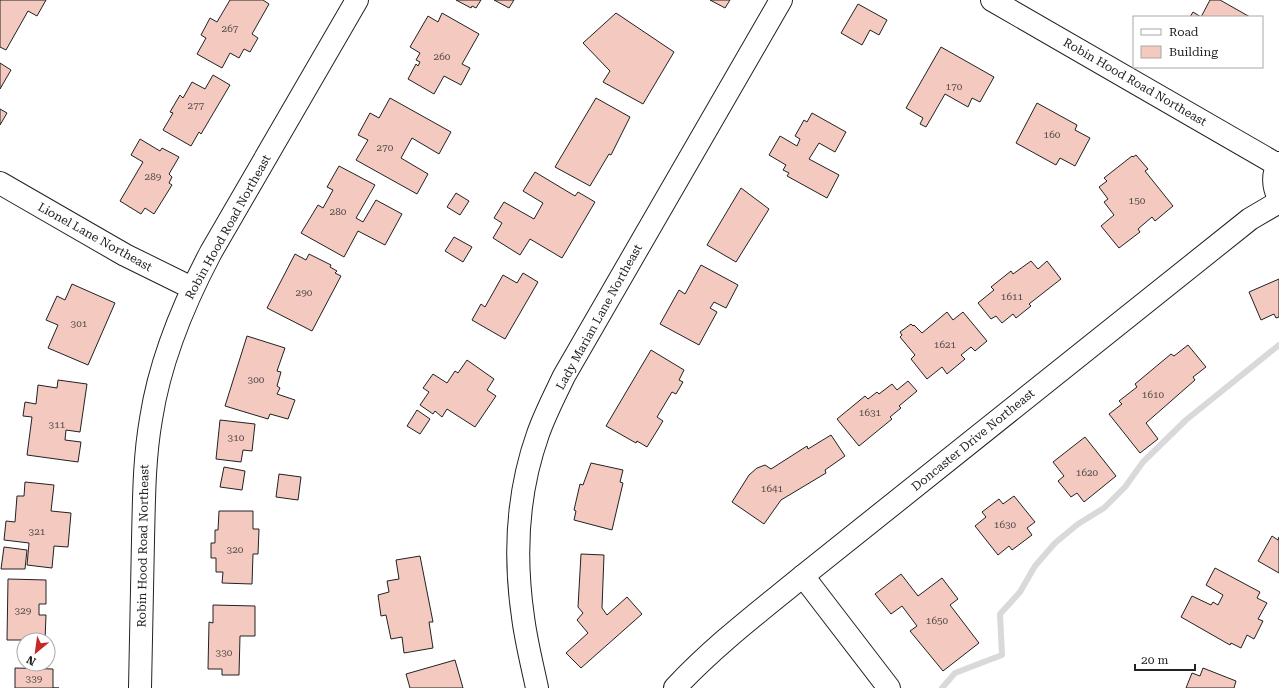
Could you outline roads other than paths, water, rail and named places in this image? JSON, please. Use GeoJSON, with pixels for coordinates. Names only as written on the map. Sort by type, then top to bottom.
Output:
{"type":"FeatureCollection","features":[{"type":"Feature","properties":{"kind":"street","name":"Robin Hood Road Northeast"},"geometry":{"type":"LineString","coordinates":[[140,688],[145,464],[151,418],[160,375],[174,331],[192,288],[211,252],[357,0]]}},
{"type":"Feature","properties":{"kind":"street","name":"Lady Marian Lane Northeast"},"geometry":{"type":"LineString","coordinates":[[537,688],[523,618],[518,567],[518,528],[522,496],[538,434],[568,369],[780,0]]}},
{"type":"Feature","properties":{"kind":"street","name":"Robin Hood Road Northeast"},"geometry":{"type":"LineString","coordinates":[[992,0],[1278,164]]}},
{"type":"Feature","properties":{"kind":"street"},"geometry":{"type":"LineString","coordinates":[[1278,164],[1274,183],[1279,198]]}},
{"type":"Feature","properties":{"kind":"street","name":"Lionel Lane Northeast"},"geometry":{"type":"LineString","coordinates":[[0,183],[125,255],[192,288]]}},
{"type":"Feature","properties":{"kind":"street","name":"Doncaster Drive Northeast"},"geometry":{"type":"LineString","coordinates":[[675,688],[699,663],[731,634],[803,576],[1250,219],[1279,202]]}},
{"type":"Feature","properties":{"kind":"street"},"geometry":{"type":"LineString","coordinates":[[803,576],[889,688]]}},
{"type":"Feature","properties":{"kind":"waterway"},"geometry":{"type":"LineString","coordinates":[[942,688],[955,673],[1002,655],[1000,614],[1020,592],[1035,566],[1055,543],[1078,524],[1104,508],[1125,487],[1143,462],[1186,420],[1279,345]]}}]}
